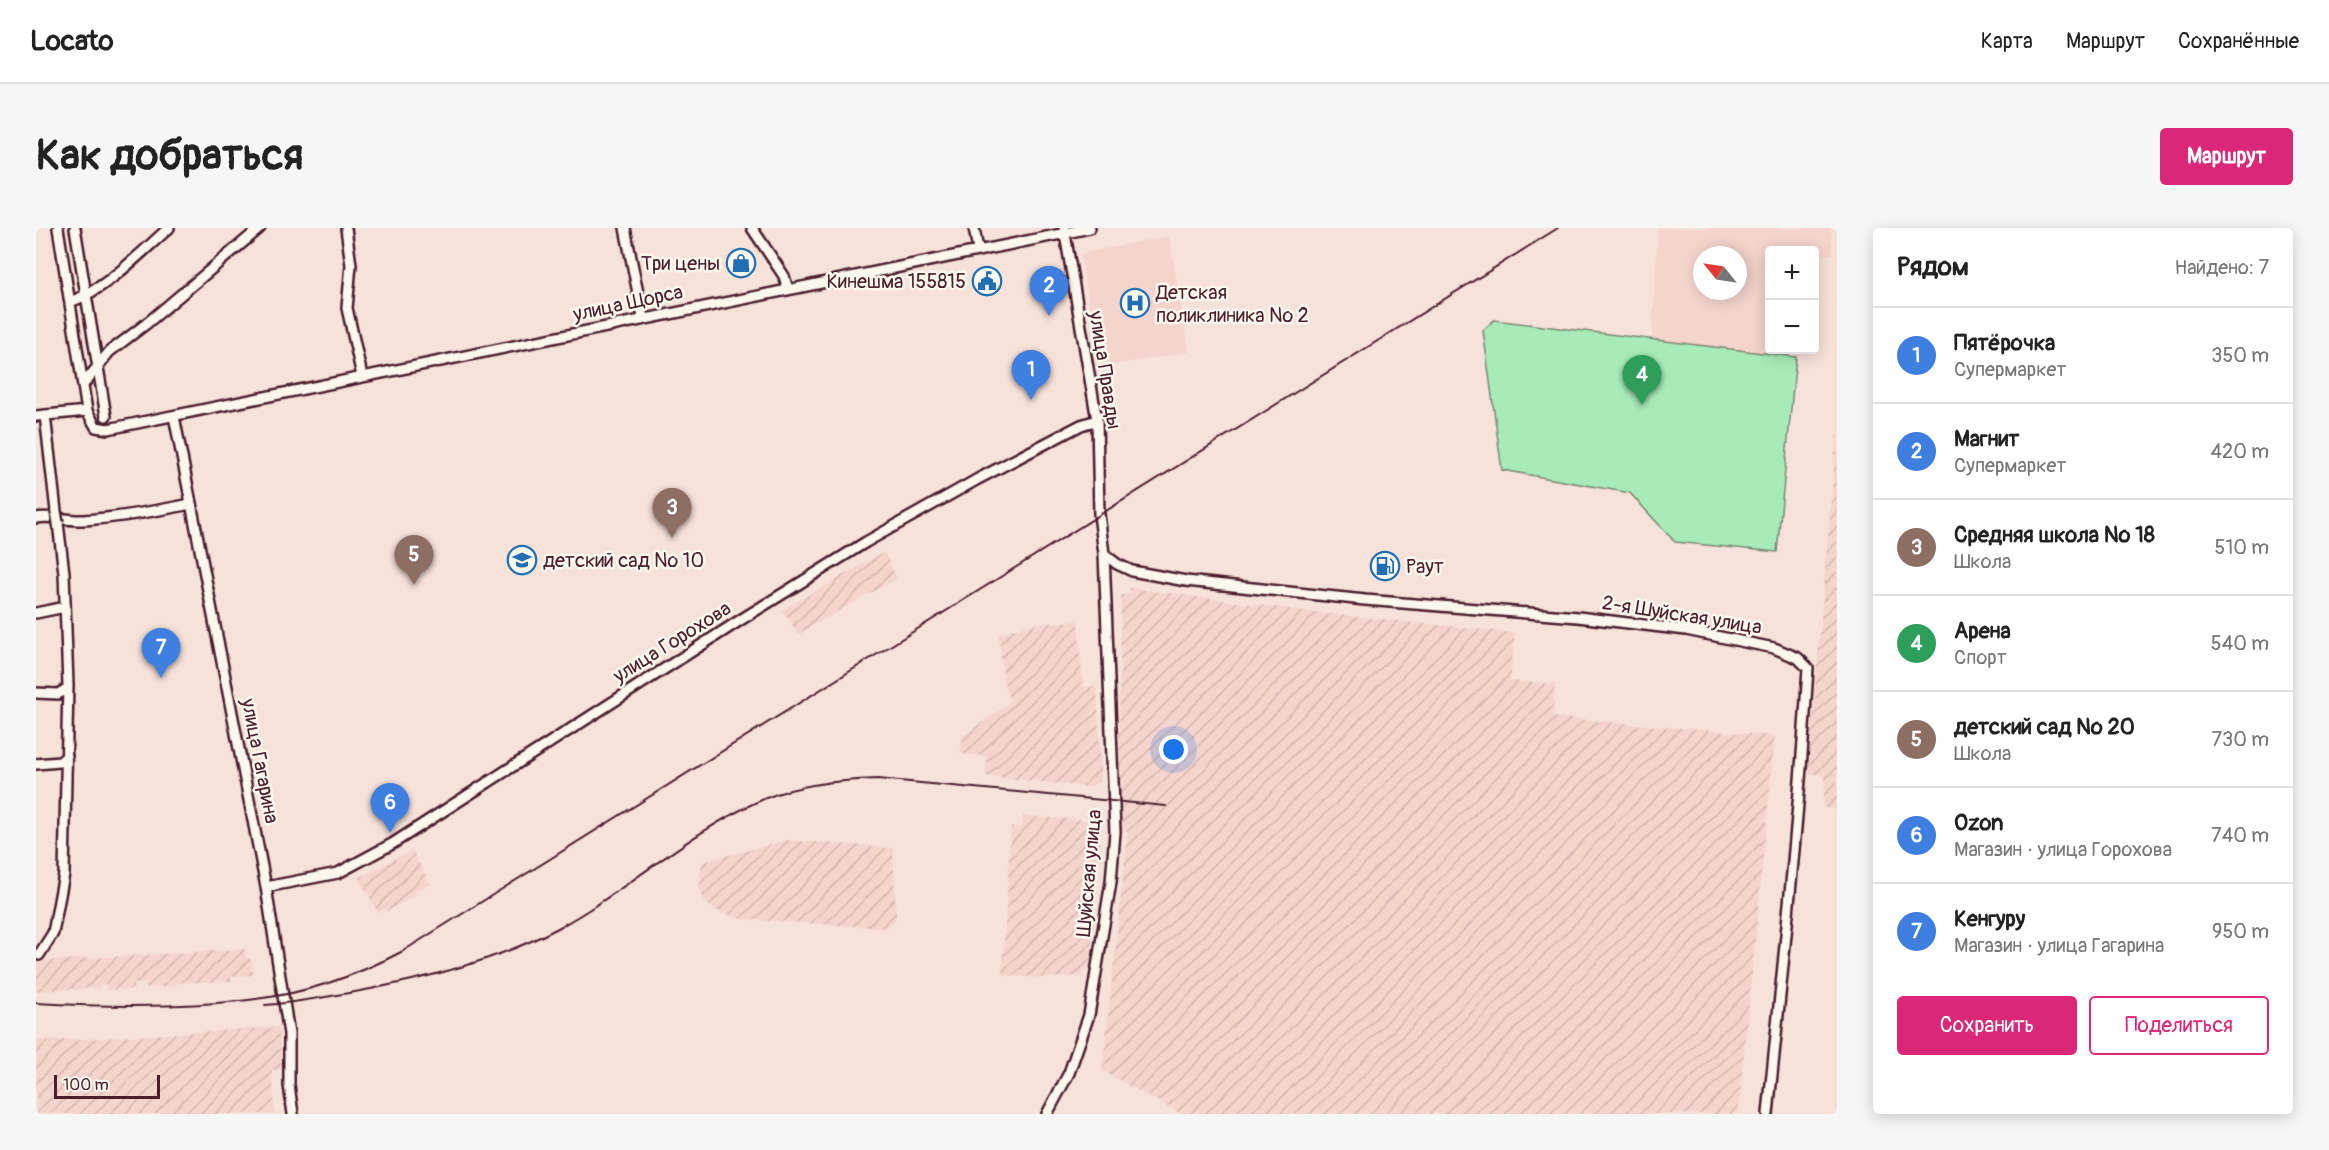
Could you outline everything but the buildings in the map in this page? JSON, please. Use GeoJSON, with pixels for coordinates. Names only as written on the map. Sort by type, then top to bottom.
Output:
{"type":"FeatureCollection","features":[{"type":"Feature","properties":{"kind":"street"},"geometry":{"type":"LineString","coordinates":[[39,955],[52,933],[63,888],[68,688],[64,573],[40,416],[87,411],[58,228]]}},
{"type":"Feature","properties":{"kind":"street"},"geometry":{"type":"LineString","coordinates":[[75,228],[106,416]]}},
{"type":"Feature","properties":{"kind":"street"},"geometry":{"type":"LineString","coordinates":[[70,302],[86,296],[116,274],[169,228]]}},
{"type":"Feature","properties":{"kind":"street"},"geometry":{"type":"LineString","coordinates":[[83,386],[109,352],[146,324],[260,228]]}},
{"type":"Feature","properties":{"kind":"street"},"geometry":{"type":"LineString","coordinates":[[346,228],[351,265],[347,308],[362,376]]}},
{"type":"Feature","properties":{"kind":"street"},"geometry":{"type":"LineString","coordinates":[[625,228],[643,318]]}},
{"type":"Feature","properties":{"kind":"street"},"geometry":{"type":"LineString","coordinates":[[752,228],[784,276],[788,289]]}},
{"type":"Feature","properties":{"kind":"street"},"geometry":{"type":"LineString","coordinates":[[974,228],[978,250]]}},
{"type":"Feature","properties":{"kind":"street","name":"улица Щорса"},"geometry":{"type":"LineString","coordinates":[[87,411],[96,427],[108,429],[1064,231],[1090,228]]}},
{"type":"Feature","properties":{"kind":"street","name":"улица Правды"},"geometry":{"type":"LineString","coordinates":[[1064,231],[1097,420],[1099,514],[1104,554]]}},
{"type":"Feature","properties":{"kind":"street","name":"улица Гагарина"},"geometry":{"type":"LineString","coordinates":[[174,416],[266,887],[289,1034],[292,1114]]}},
{"type":"Feature","properties":{"kind":"street","name":"улица Горохова"},"geometry":{"type":"LineString","coordinates":[[266,887],[338,873],[392,843],[866,542],[1080,425],[1097,420]]}},
{"type":"Feature","properties":{"kind":"street"},"geometry":{"type":"LineString","coordinates":[[36,518],[46,516],[76,520],[96,519],[191,504]]}},
{"type":"Feature","properties":{"kind":"street","name":"Шуйская улица"},"geometry":{"type":"LineString","coordinates":[[1047,1114],[1069,1074],[1089,1015],[1111,882],[1115,832],[1104,554]]}},
{"type":"Feature","properties":{"kind":"street","name":"2-я Шуйская улица"},"geometry":{"type":"LineString","coordinates":[[1104,554],[1117,564],[1153,576],[1365,600],[1578,617],[1675,628],[1774,648],[1798,658],[1808,668],[1805,719],[1768,1114]]}},
{"type":"Feature","properties":{"kind":"street"},"geometry":{"type":"LineString","coordinates":[[36,613],[65,608]]}},
{"type":"Feature","properties":{"kind":"street"},"geometry":{"type":"LineString","coordinates":[[36,693],[58,694],[68,688]]}},
{"type":"Feature","properties":{"kind":"street"},"geometry":{"type":"LineString","coordinates":[[36,764],[60,762],[67,756]]}},
{"type":"Feature","properties":{"kind":"shaded area"},"geometry":{"type":"Polygon","coordinates":[[[1658,228],[1831,228],[1833,255],[1819,254],[1819,246],[1765,246],[1765,353],[1652,339],[1658,228]]]}},
{"type":"Feature","properties":{"kind":"shaded area","name":"Детская поликлиника № 2"},"geometry":{"type":"Polygon","coordinates":[[[1169,236],[1189,352],[1101,367],[1080,254],[1169,236]]]}},
{"type":"Feature","properties":{"kind":"shaded area"},"geometry":{"type":"Polygon","coordinates":[[[1837,429],[1837,809],[1823,808],[1825,776],[1808,773],[1837,429]]]}},
{"type":"Feature","properties":{"kind":"shaded area"},"geometry":{"type":"Polygon","coordinates":[[[884,552],[897,578],[798,634],[782,610],[884,552]]]}},
{"type":"Feature","properties":{"kind":"shaded area"},"geometry":{"type":"Polygon","coordinates":[[[1130,588],[1312,612],[1515,633],[1510,681],[1555,684],[1553,717],[1775,736],[1738,1114],[1181,1114],[1102,1071],[1128,832],[1121,831],[1119,728],[1121,595],[1130,595],[1130,588]]]}},
{"type":"Feature","properties":{"kind":"shaded area"},"geometry":{"type":"Polygon","coordinates":[[[1078,621],[1083,687],[1097,686],[1101,781],[1089,787],[986,776],[987,756],[960,754],[963,736],[1011,702],[1005,690],[998,634],[1033,624],[1078,621]]]}},
{"type":"Feature","properties":{"kind":"shaded area"},"geometry":{"type":"Polygon","coordinates":[[[1023,816],[1102,821],[1090,968],[1083,969],[1082,976],[1044,978],[1002,975],[1011,827],[1022,827],[1023,816]]]}},
{"type":"Feature","properties":{"kind":"shaded area"},"geometry":{"type":"Polygon","coordinates":[[[787,840],[893,848],[896,919],[886,928],[740,919],[715,910],[704,901],[699,890],[702,862],[787,840]]]}},
{"type":"Feature","properties":{"kind":"shaded area"},"geometry":{"type":"Polygon","coordinates":[[[412,850],[430,884],[415,892],[416,895],[387,911],[385,909],[378,913],[359,878],[412,850]]]}},
{"type":"Feature","properties":{"kind":"shaded area"},"geometry":{"type":"Polygon","coordinates":[[[245,949],[245,957],[252,960],[253,975],[231,976],[231,981],[176,983],[176,986],[146,988],[145,983],[134,984],[134,989],[107,990],[106,984],[99,984],[99,988],[36,991],[36,963],[40,961],[245,949]]]}},
{"type":"Feature","properties":{"kind":"shaded area"},"geometry":{"type":"Polygon","coordinates":[[[279,1027],[282,1069],[272,1070],[275,1114],[36,1114],[36,1040],[279,1027]]]}},
{"type":"Feature","properties":{"kind":"green space"},"geometry":{"type":"Polygon","coordinates":[[[1494,320],[1796,357],[1777,552],[1675,542],[1630,493],[1502,470],[1483,330],[1494,320]]]}},
{"type":"Feature","properties":{"kind":"railway"},"geometry":{"type":"LineString","coordinates":[[36,1003],[146,1006],[256,999],[332,982],[403,951],[1558,228]]}},
{"type":"Feature","properties":{"kind":"railway"},"geometry":{"type":"LineString","coordinates":[[265,1005],[321,998],[407,981],[510,950],[584,913],[686,843],[738,811],[779,793],[807,786],[878,779],[1166,806]]}},
{"type":"Feature","properties":{"kind":"place","name":"Три цены"},"geometry":{"type":"Point","coordinates":[741,263]}},
{"type":"Feature","properties":{"kind":"place","name":"Кинешма 155815"},"geometry":{"type":"Point","coordinates":[987,281]}},
{"type":"Feature","properties":{"kind":"place","name":"Детская поликлиника № 2"},"geometry":{"type":"Point","coordinates":[1135,303]}},
{"type":"Feature","properties":{"kind":"place","name":"Магнит"},"geometry":{"type":"Point","coordinates":[1049,316]}},
{"type":"Feature","properties":{"kind":"place","name":"Пятёрочка"},"geometry":{"type":"Point","coordinates":[1031,400]}},
{"type":"Feature","properties":{"kind":"place","name":"Арена"},"geometry":{"type":"Point","coordinates":[1642,405]}},
{"type":"Feature","properties":{"kind":"place","name":"Средняя школа № 18"},"geometry":{"type":"Point","coordinates":[672,538]}},
{"type":"Feature","properties":{"kind":"place","name":"детский сад № 10"},"geometry":{"type":"Point","coordinates":[522,560]}},
{"type":"Feature","properties":{"kind":"place","name":"Раут"},"geometry":{"type":"Point","coordinates":[1385,566]}},
{"type":"Feature","properties":{"kind":"place","name":"детский сад № 20"},"geometry":{"type":"Point","coordinates":[414,585]}},
{"type":"Feature","properties":{"kind":"place","name":"Кенгуру"},"geometry":{"type":"Point","coordinates":[161,678]}},
{"type":"Feature","properties":{"kind":"place","name":"Ozon"},"geometry":{"type":"Point","coordinates":[390,833]}}]}
